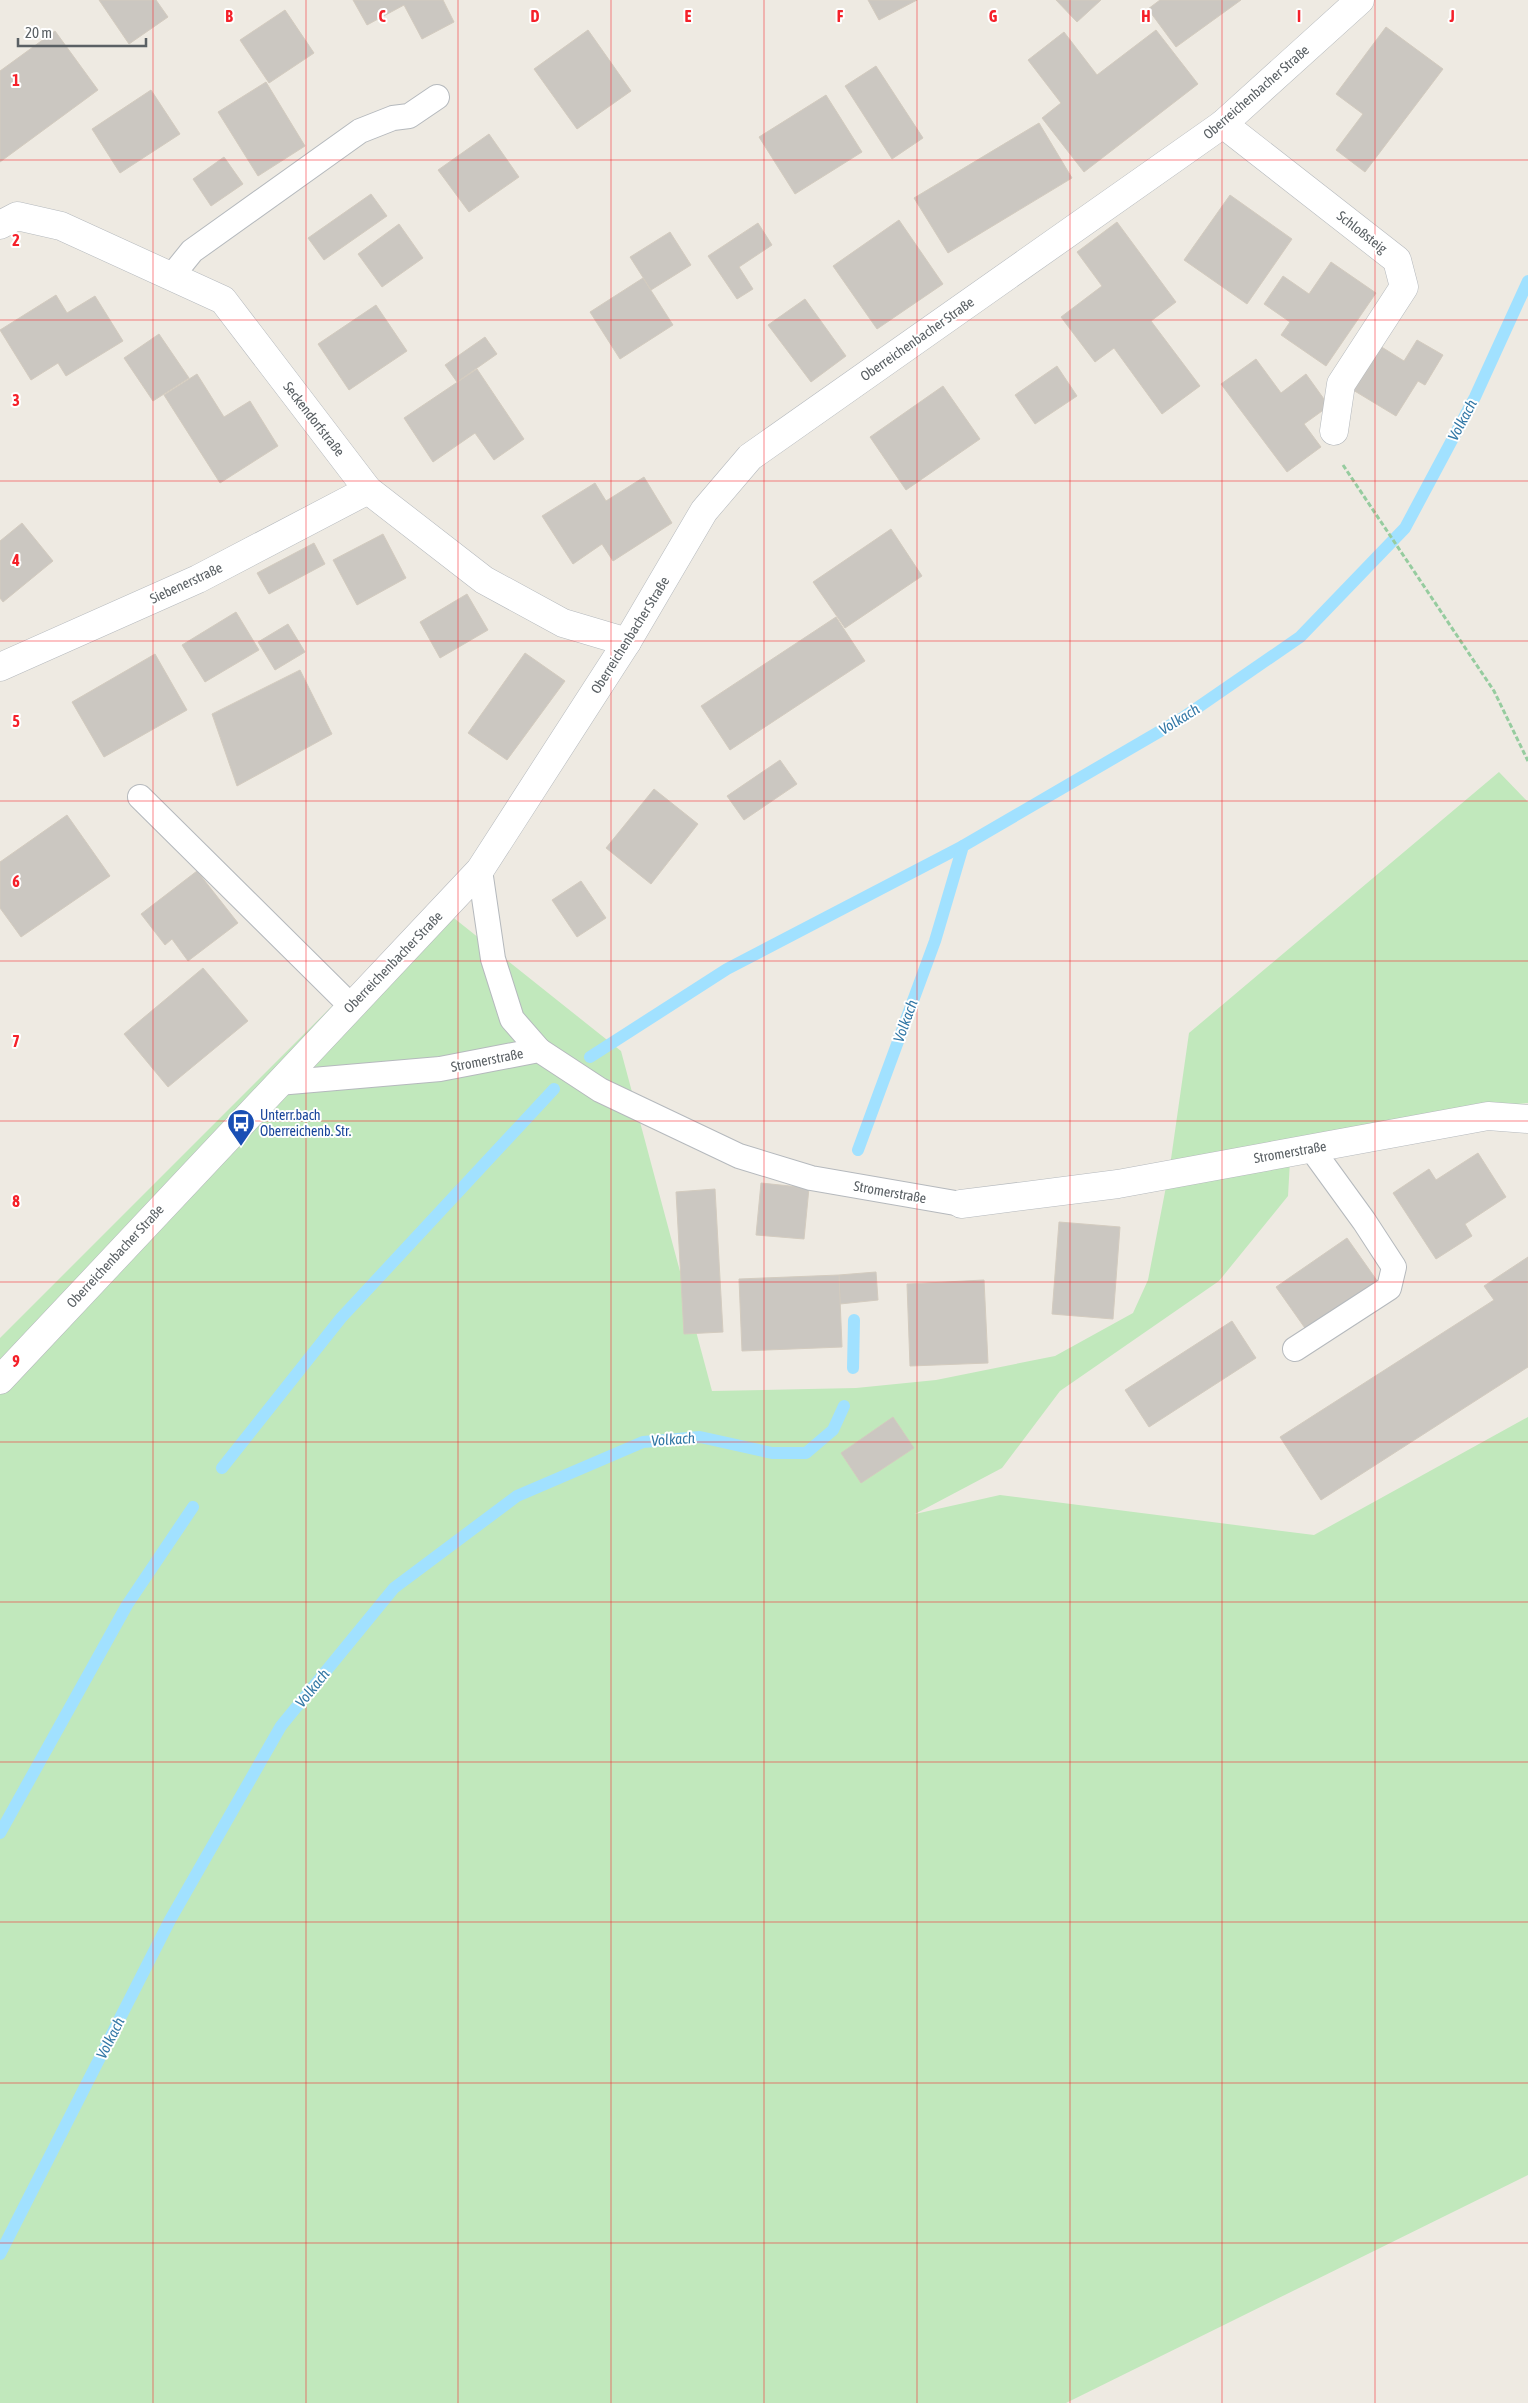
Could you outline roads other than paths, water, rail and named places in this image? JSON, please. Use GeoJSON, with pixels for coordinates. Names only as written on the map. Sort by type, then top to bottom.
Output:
{"type":"FeatureCollection","features":[{"type":"Feature","properties":{"kind":"street","name":"Oberreichenbacher Straße"},"geometry":{"type":"LineString","coordinates":[[0,1380],[480,870],[627,642],[704,512],[750,457],[1223,124],[1360,0]]}},
{"type":"Feature","properties":{"kind":"street","name":"Schloßsteig"},"geometry":{"type":"LineString","coordinates":[[1223,124],[1397,260],[1404,287],[1341,384],[1334,431]]}},
{"type":"Feature","properties":{"kind":"street","name":"Seckendorfstraße"},"geometry":{"type":"LineString","coordinates":[[0,226],[17,216],[61,226],[223,300],[368,490],[484,580],[562,623],[627,642]]}},
{"type":"Feature","properties":{"kind":"street","name":"Siebenerstraße"},"geometry":{"type":"LineString","coordinates":[[0,667],[198,579],[368,490]]}},
{"type":"Feature","properties":{"kind":"street","name":"Stromerstraße"},"geometry":{"type":"LineString","coordinates":[[961,1204],[1118,1184],[1488,1116],[1528,1118]]}},
{"type":"Feature","properties":{"kind":"lane"},"geometry":{"type":"LineString","coordinates":[[171,277],[192,251],[360,131],[393,118],[409,116],[437,97]]}},
{"type":"Feature","properties":{"kind":"lane"},"geometry":{"type":"LineString","coordinates":[[140,798],[351,1006]]}},
{"type":"Feature","properties":{"kind":"lane"},"geometry":{"type":"LineString","coordinates":[[480,870],[493,959],[512,1018],[539,1050]]}},
{"type":"Feature","properties":{"kind":"lane","name":"Stromerstraße"},"geometry":{"type":"LineString","coordinates":[[278,1083],[440,1069],[539,1050],[600,1090],[739,1156],[811,1178],[961,1204]]}},
{"type":"Feature","properties":{"kind":"lane"},"geometry":{"type":"LineString","coordinates":[[1295,1349],[1389,1288],[1394,1267],[1364,1221],[1311,1148]]}},
{"type":"Feature","properties":{"kind":"waterway","name":"Volkach"},"geometry":{"type":"LineString","coordinates":[[858,1150],[935,941],[963,846],[1181,719],[1300,637],[1405,528],[1475,397],[1528,281]]}},
{"type":"Feature","properties":{"kind":"waterway"},"geometry":{"type":"LineString","coordinates":[[590,1057],[727,969],[963,846]]}},
{"type":"Feature","properties":{"kind":"waterway"},"geometry":{"type":"LineString","coordinates":[[222,1468],[341,1318],[554,1089]]}},
{"type":"Feature","properties":{"kind":"waterway","name":"Volkach"},"geometry":{"type":"LineString","coordinates":[[853,1368],[854,1320]]}},
{"type":"Feature","properties":{"kind":"waterway","name":"Volkach"},"geometry":{"type":"LineString","coordinates":[[0,2254],[170,1920],[281,1726],[394,1588],[517,1496],[643,1442],[700,1437],[772,1453],[806,1453],[833,1430],[844,1406]]}},
{"type":"Feature","properties":{"kind":"waterway"},"geometry":{"type":"LineString","coordinates":[[0,1833],[127,1605],[193,1507]]}},
{"type":"Feature","properties":{"kind":"place","name":"Unterr.bach Oberreichenb. Str."},"geometry":{"type":"Point","coordinates":[241,1147]}}]}
